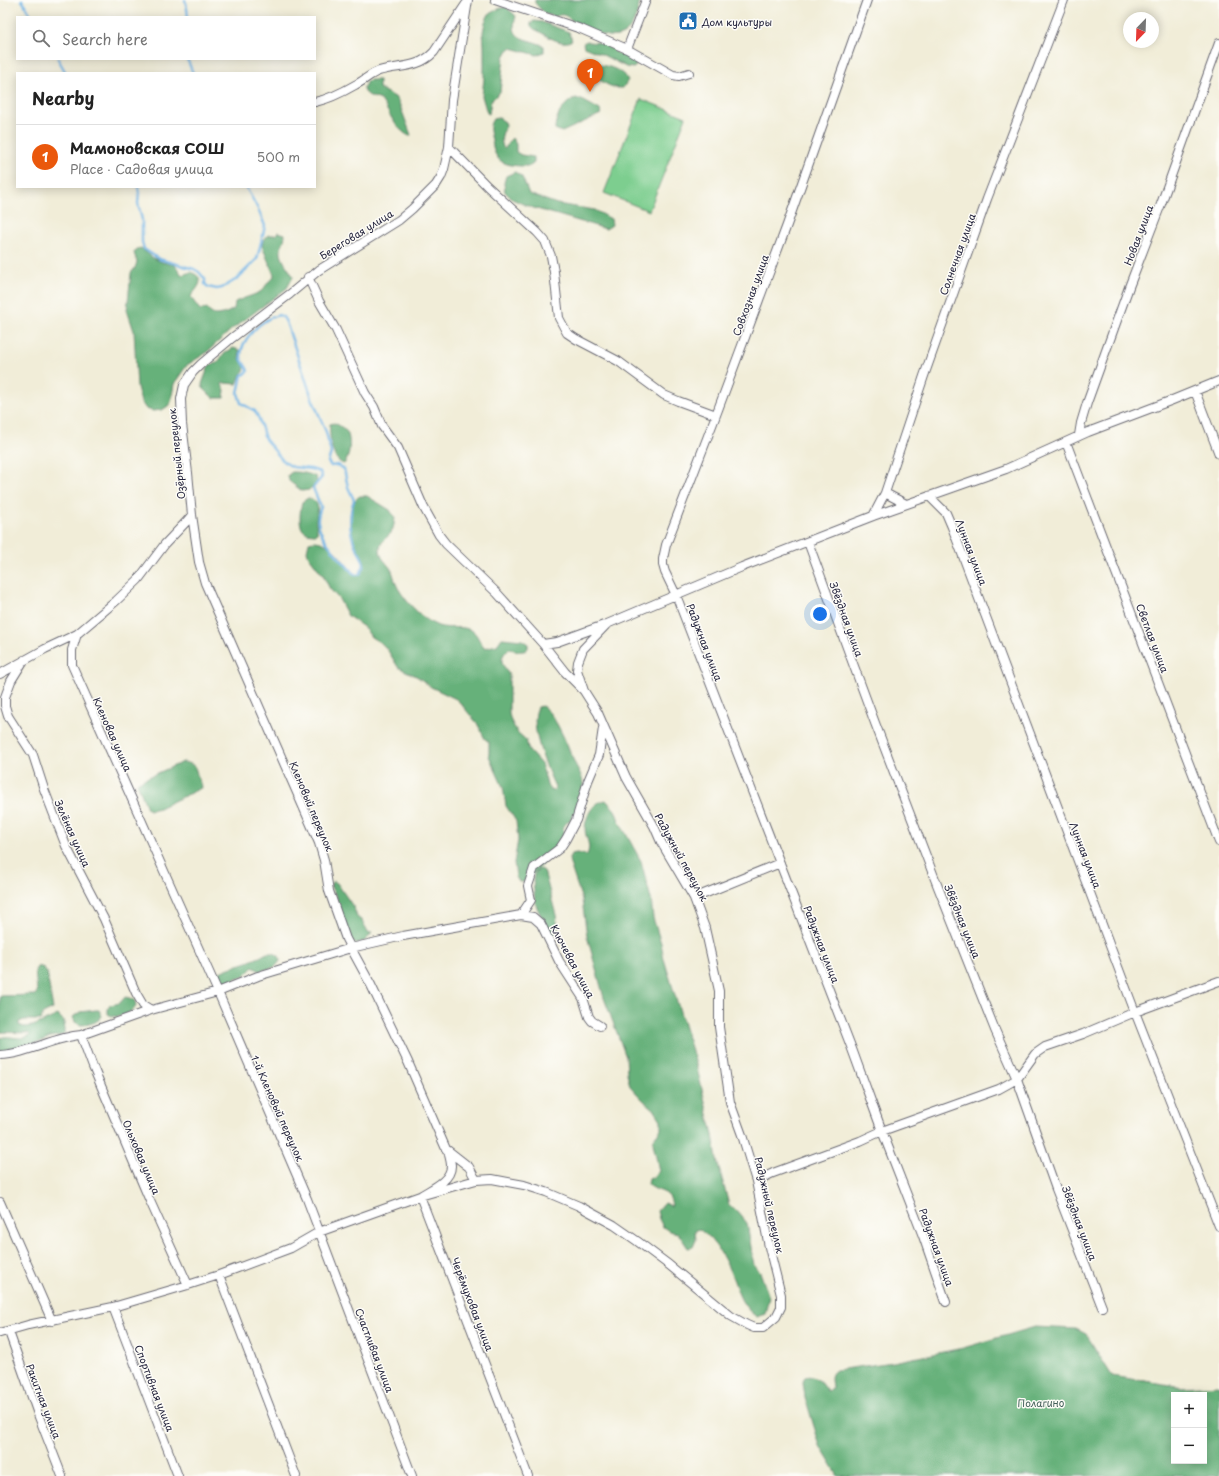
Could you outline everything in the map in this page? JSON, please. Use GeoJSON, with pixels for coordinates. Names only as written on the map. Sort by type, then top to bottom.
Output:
{"type":"FeatureCollection","features":[{"type":"Feature","properties":{"kind":"street"},"geometry":{"type":"LineString","coordinates":[[316,102],[351,87],[375,72],[415,65],[427,59],[434,52],[448,29],[469,0]]}},
{"type":"Feature","properties":{"kind":"street","name":"Береговая улица"},"geometry":{"type":"LineString","coordinates":[[182,392],[187,380],[193,372],[213,354],[290,294],[308,278],[329,263],[384,230],[412,209],[436,185],[441,177],[450,147],[452,100],[469,0]]}},
{"type":"Feature","properties":{"kind":"street"},"geometry":{"type":"LineString","coordinates":[[495,0],[581,29],[627,50],[661,70],[673,75],[679,76],[689,73]]}},
{"type":"Feature","properties":{"kind":"street"},"geometry":{"type":"LineString","coordinates":[[627,50],[646,0]]}},
{"type":"Feature","properties":{"kind":"street","name":"Совхозная улица"},"geometry":{"type":"LineString","coordinates":[[676,595],[665,572],[663,559],[669,536],[787,225],[867,0]]}},
{"type":"Feature","properties":{"kind":"street","name":"Солнечная улица"},"geometry":{"type":"LineString","coordinates":[[874,516],[885,493],[924,376],[987,200],[1064,0]]}},
{"type":"Feature","properties":{"kind":"street","name":"Новая улица"},"geometry":{"type":"LineString","coordinates":[[1079,435],[1083,415],[1092,388],[1219,44]]}},
{"type":"Feature","properties":{"kind":"street"},"geometry":{"type":"LineString","coordinates":[[450,147],[487,186],[545,241],[551,256],[554,272],[559,318],[567,333],[618,361],[664,395],[716,415]]}},
{"type":"Feature","properties":{"kind":"street"},"geometry":{"type":"LineString","coordinates":[[308,278],[319,301],[336,330],[382,426],[398,448],[424,508],[439,535],[460,559],[476,572],[497,593],[543,644],[565,672],[584,691]]}},
{"type":"Feature","properties":{"kind":"street","name":"Радужный переулок"},"geometry":{"type":"LineString","coordinates":[[476,1180],[492,1178],[524,1185],[546,1192],[598,1216],[637,1240],[731,1316],[747,1326],[764,1328],[776,1317],[780,1311],[782,1301],[781,1295],[769,1246],[756,1181],[730,1102],[719,1027],[719,991],[705,928],[694,898],[661,842],[654,826],[626,777],[603,725],[584,691],[577,670],[580,655],[590,640],[607,624],[742,567],[906,504],[1006,469],[1079,435],[1219,381]]}},
{"type":"Feature","properties":{"kind":"street"},"geometry":{"type":"LineString","coordinates":[[1195,391],[1219,454]]}},
{"type":"Feature","properties":{"kind":"street","name":"Озёрный переулок"},"geometry":{"type":"LineString","coordinates":[[182,392],[182,424],[192,515]]}},
{"type":"Feature","properties":{"kind":"street","name":"Светлая улица"},"geometry":{"type":"LineString","coordinates":[[1066,442],[1219,842]]}},
{"type":"Feature","properties":{"kind":"street"},"geometry":{"type":"LineString","coordinates":[[885,493],[906,504]]}},
{"type":"Feature","properties":{"kind":"street","name":"Лунная улица"},"geometry":{"type":"LineString","coordinates":[[929,496],[946,514],[952,527],[1135,1012],[1219,1226]]}},
{"type":"Feature","properties":{"kind":"street"},"geometry":{"type":"LineString","coordinates":[[0,674],[45,649],[77,634],[138,580],[165,544],[192,515]]}},
{"type":"Feature","properties":{"kind":"street","name":"Кленовый переулок"},"geometry":{"type":"LineString","coordinates":[[192,515],[199,562],[205,583],[318,843],[324,860],[329,891],[350,948],[372,985],[448,1150],[469,1167],[476,1180]]}},
{"type":"Feature","properties":{"kind":"street","name":"Звёздная улица"},"geometry":{"type":"LineString","coordinates":[[808,542],[938,887],[995,1030],[1017,1079],[1056,1189],[1102,1307]]}},
{"type":"Feature","properties":{"kind":"street","name":"Радужная улица"},"geometry":{"type":"LineString","coordinates":[[676,595],[852,1049],[923,1236],[946,1302]]}},
{"type":"Feature","properties":{"kind":"street"},"geometry":{"type":"LineString","coordinates":[[543,644],[557,642],[607,624]]}},
{"type":"Feature","properties":{"kind":"street","name":"Кленовая улица"},"geometry":{"type":"LineString","coordinates":[[77,634],[72,650],[72,665],[218,992]]}},
{"type":"Feature","properties":{"kind":"street","name":"Зелёная улица"},"geometry":{"type":"LineString","coordinates":[[24,660],[3,699],[8,716],[33,755],[44,789],[66,846],[104,919],[136,993],[143,1005],[151,1010]]}},
{"type":"Feature","properties":{"kind":"street"},"geometry":{"type":"LineString","coordinates":[[0,1056],[22,1051],[71,1035],[81,1035],[151,1010],[218,992],[258,976],[350,948],[403,936],[521,915],[531,900],[528,886],[534,868],[560,848],[574,826],[588,781],[599,755],[603,725]]}},
{"type":"Feature","properties":{"kind":"street"},"geometry":{"type":"LineString","coordinates":[[694,898],[780,864]]}},
{"type":"Feature","properties":{"kind":"street","name":"Ключевая улица"},"geometry":{"type":"LineString","coordinates":[[521,915],[533,917],[541,924],[559,961],[583,998],[589,1018],[600,1026]]}},
{"type":"Feature","properties":{"kind":"street"},"geometry":{"type":"LineString","coordinates":[[756,1181],[882,1131],[999,1089],[1017,1079],[1040,1049],[1083,1034],[1135,1012],[1219,981]]}},
{"type":"Feature","properties":{"kind":"street","name":"1-й Кленовый переулок"},"geometry":{"type":"LineString","coordinates":[[218,992],[307,1199],[319,1232]]}},
{"type":"Feature","properties":{"kind":"street","name":"Ольховая улица"},"geometry":{"type":"LineString","coordinates":[[81,1035],[93,1067],[150,1201],[188,1285]]}},
{"type":"Feature","properties":{"kind":"street"},"geometry":{"type":"LineString","coordinates":[[420,1196],[445,1180],[449,1175],[452,1167],[448,1150]]}},
{"type":"Feature","properties":{"kind":"street"},"geometry":{"type":"LineString","coordinates":[[0,1334],[28,1326],[113,1307],[219,1275],[291,1248],[319,1232],[420,1196],[476,1180]]}},
{"type":"Feature","properties":{"kind":"street","name":"Черёмуховая улица"},"geometry":{"type":"LineString","coordinates":[[420,1196],[528,1476]]}},
{"type":"Feature","properties":{"kind":"street"},"geometry":{"type":"LineString","coordinates":[[0,1202],[52,1321]]}},
{"type":"Feature","properties":{"kind":"street","name":"Счастливая улица"},"geometry":{"type":"LineString","coordinates":[[319,1232],[412,1476]]}},
{"type":"Feature","properties":{"kind":"street"},"geometry":{"type":"LineString","coordinates":[[219,1275],[296,1476]]}},
{"type":"Feature","properties":{"kind":"street","name":"Спортивная улица"},"geometry":{"type":"LineString","coordinates":[[113,1307],[178,1476]]}},
{"type":"Feature","properties":{"kind":"street","name":"Ракитная улица"},"geometry":{"type":"LineString","coordinates":[[9,1332],[39,1417],[62,1476]]}},
{"type":"Feature","properties":{"kind":"green space"},"geometry":{"type":"Polygon","coordinates":[[[535,0],[640,0],[632,26],[625,33],[618,36],[610,36],[588,29],[564,15],[558,15],[555,17],[545,14],[535,3],[535,0]]]}},
{"type":"Feature","properties":{"kind":"green space"},"geometry":{"type":"Polygon","coordinates":[[[506,7],[516,16],[514,24],[517,35],[544,46],[544,52],[537,55],[511,48],[508,50],[504,57],[500,92],[491,101],[489,114],[487,113],[482,96],[484,78],[483,32],[485,22],[489,14],[506,7]]]}},
{"type":"Feature","properties":{"kind":"green space"},"geometry":{"type":"Polygon","coordinates":[[[534,21],[542,22],[569,32],[572,40],[563,42],[553,39],[534,29],[531,26],[531,23],[534,21]]]}},
{"type":"Feature","properties":{"kind":"green space"},"geometry":{"type":"Polygon","coordinates":[[[587,41],[597,42],[607,46],[619,54],[629,57],[634,60],[636,66],[633,68],[626,67],[584,47],[583,43],[587,41]]]}},
{"type":"Feature","properties":{"kind":"green space"},"geometry":{"type":"Polygon","coordinates":[[[592,65],[603,65],[613,68],[625,76],[628,80],[623,88],[613,87],[601,80],[590,70],[592,65]]]}},
{"type":"Feature","properties":{"kind":"green space"},"geometry":{"type":"Polygon","coordinates":[[[379,80],[380,89],[395,97],[399,103],[411,135],[409,136],[400,129],[381,100],[365,92],[363,89],[367,81],[379,80]]]}},
{"type":"Feature","properties":{"kind":"green space"},"geometry":{"type":"Polygon","coordinates":[[[576,98],[600,110],[601,114],[562,132],[555,129],[555,124],[561,110],[564,106],[576,98]]]}},
{"type":"Feature","properties":{"kind":"green space"},"geometry":{"type":"Polygon","coordinates":[[[641,99],[686,117],[649,211],[604,193],[641,99]]]}},
{"type":"Feature","properties":{"kind":"green space"},"geometry":{"type":"Polygon","coordinates":[[[499,118],[505,122],[506,126],[502,136],[503,147],[505,149],[512,138],[516,144],[516,152],[521,155],[534,157],[534,163],[530,166],[506,164],[498,159],[494,150],[490,124],[493,119],[499,118]]]}},
{"type":"Feature","properties":{"kind":"green space"},"geometry":{"type":"Polygon","coordinates":[[[515,172],[522,177],[529,194],[557,204],[595,210],[611,219],[612,225],[606,229],[530,207],[512,199],[505,192],[504,183],[506,176],[515,172]]]}},
{"type":"Feature","properties":{"kind":"green space"},"geometry":{"type":"Polygon","coordinates":[[[278,232],[285,234],[281,253],[293,277],[287,288],[231,330],[206,353],[187,365],[174,384],[171,402],[168,406],[162,410],[153,411],[146,409],[141,402],[137,387],[134,331],[127,310],[131,273],[137,262],[134,253],[137,249],[141,248],[153,258],[175,265],[182,275],[191,272],[199,277],[200,283],[191,296],[192,299],[200,310],[207,308],[213,314],[219,315],[234,309],[235,302],[260,292],[273,278],[274,275],[262,246],[263,241],[268,235],[275,235],[278,232]]]}},
{"type":"Feature","properties":{"kind":"green space"},"geometry":{"type":"Polygon","coordinates":[[[233,348],[240,350],[239,357],[245,367],[244,371],[241,374],[237,384],[222,384],[225,390],[224,398],[213,398],[203,388],[202,384],[209,365],[217,363],[225,353],[233,348]]]}},
{"type":"Feature","properties":{"kind":"green space"},"geometry":{"type":"Polygon","coordinates":[[[334,423],[344,429],[348,435],[349,453],[344,464],[336,458],[332,447],[330,424],[334,423]]]}},
{"type":"Feature","properties":{"kind":"green space"},"geometry":{"type":"Polygon","coordinates":[[[292,472],[304,473],[316,477],[317,482],[309,490],[302,491],[289,481],[288,475],[292,472]]]}},
{"type":"Feature","properties":{"kind":"green space"},"geometry":{"type":"Polygon","coordinates":[[[360,496],[367,496],[390,510],[395,518],[391,533],[381,544],[380,553],[392,571],[397,586],[402,594],[410,605],[421,615],[438,626],[447,628],[465,628],[474,632],[484,648],[497,645],[502,638],[522,640],[528,644],[528,648],[524,651],[509,649],[505,652],[502,658],[502,663],[509,675],[509,714],[511,721],[517,732],[526,740],[529,751],[541,764],[547,785],[550,790],[554,791],[555,787],[540,747],[535,725],[538,707],[542,706],[547,710],[564,738],[581,776],[583,787],[575,812],[571,819],[563,827],[563,842],[525,882],[519,882],[516,877],[514,863],[518,840],[516,821],[506,806],[503,787],[489,756],[489,742],[485,739],[477,723],[456,699],[431,687],[418,677],[398,667],[387,649],[371,637],[365,628],[348,616],[339,599],[330,589],[323,575],[309,557],[307,551],[309,542],[316,541],[322,543],[329,546],[340,556],[353,573],[357,575],[360,574],[364,567],[364,562],[353,540],[350,519],[352,505],[360,496]]]}},
{"type":"Feature","properties":{"kind":"green space"},"geometry":{"type":"Polygon","coordinates":[[[308,498],[316,502],[318,507],[316,522],[317,534],[310,534],[304,531],[300,522],[302,502],[308,498]]]}},
{"type":"Feature","properties":{"kind":"green space"},"geometry":{"type":"Polygon","coordinates":[[[183,762],[193,765],[201,788],[159,808],[150,810],[147,808],[137,783],[183,762]]]}},
{"type":"Feature","properties":{"kind":"green space"},"geometry":{"type":"Polygon","coordinates":[[[606,800],[615,810],[620,823],[641,861],[651,899],[653,918],[661,943],[664,959],[696,1064],[713,1135],[717,1160],[729,1205],[736,1210],[747,1223],[754,1265],[760,1272],[769,1297],[765,1314],[757,1317],[745,1306],[724,1259],[716,1246],[705,1234],[699,1229],[695,1231],[696,1240],[693,1247],[688,1248],[678,1233],[669,1231],[663,1227],[657,1211],[664,1203],[672,1206],[671,1200],[669,1196],[648,1184],[649,1179],[654,1177],[659,1171],[653,1143],[654,1138],[661,1129],[661,1120],[654,1109],[630,1086],[626,1057],[604,998],[587,936],[582,900],[569,859],[571,854],[577,853],[587,855],[589,845],[585,828],[587,818],[597,803],[606,800]]]}},
{"type":"Feature","properties":{"kind":"green space"},"geometry":{"type":"Polygon","coordinates":[[[538,869],[544,871],[556,915],[558,929],[555,934],[551,935],[548,932],[535,903],[533,879],[538,869]]]}},
{"type":"Feature","properties":{"kind":"green space"},"geometry":{"type":"Polygon","coordinates":[[[333,881],[337,883],[354,908],[357,917],[362,921],[368,933],[372,933],[365,941],[355,944],[350,939],[341,916],[337,899],[330,885],[333,881]]]}},
{"type":"Feature","properties":{"kind":"green space"},"geometry":{"type":"Polygon","coordinates":[[[267,953],[274,953],[279,956],[280,961],[275,967],[260,971],[253,967],[243,977],[235,978],[226,984],[220,984],[215,977],[216,974],[222,971],[267,953]]]}},
{"type":"Feature","properties":{"kind":"green space"},"geometry":{"type":"Polygon","coordinates":[[[38,966],[44,968],[47,973],[53,1009],[43,1014],[41,1020],[24,1020],[19,1022],[19,1025],[24,1027],[33,1026],[58,1015],[64,1021],[64,1034],[50,1037],[40,1042],[0,1052],[0,1038],[23,1038],[30,1035],[28,1033],[0,1032],[0,996],[35,995],[37,992],[35,970],[38,966]]]}},
{"type":"Feature","properties":{"kind":"green space"},"geometry":{"type":"Polygon","coordinates":[[[125,997],[134,999],[136,1005],[131,1011],[120,1016],[112,1016],[108,1014],[110,1005],[120,1003],[125,997]]]}},
{"type":"Feature","properties":{"kind":"green space"},"geometry":{"type":"Polygon","coordinates":[[[99,1010],[102,1016],[95,1022],[80,1025],[75,1022],[73,1017],[80,1012],[99,1010]]]}},
{"type":"Feature","properties":{"kind":"green space","name":"Полагино"},"geometry":{"type":"Polygon","coordinates":[[[1035,1327],[1076,1329],[1086,1334],[1112,1376],[1183,1387],[1219,1385],[1219,1476],[838,1476],[820,1446],[805,1397],[803,1382],[804,1378],[807,1376],[816,1379],[827,1391],[832,1389],[831,1376],[836,1370],[893,1362],[963,1348],[1035,1327]]]}},
{"type":"Feature","properties":{"kind":"waterway"},"geometry":{"type":"LineString","coordinates":[[22,0],[31,16]]}},
{"type":"Feature","properties":{"kind":"waterway"},"geometry":{"type":"LineString","coordinates":[[185,0],[188,16]]}},
{"type":"Feature","properties":{"kind":"waterway"},"geometry":{"type":"LineString","coordinates":[[59,60],[65,72]]}},
{"type":"Feature","properties":{"kind":"waterway"},"geometry":{"type":"LineString","coordinates":[[187,60],[193,72]]}},
{"type":"Feature","properties":{"kind":"waterway"},"geometry":{"type":"LineString","coordinates":[[138,188],[138,203],[142,220],[142,242],[144,249],[159,259],[194,269],[205,279],[205,284],[208,287],[217,289],[222,288],[237,279],[257,259],[265,226],[247,188]]}},
{"type":"Feature","properties":{"kind":"waterway"},"geometry":{"type":"LineString","coordinates":[[279,315],[283,317],[286,322],[312,398],[326,432],[331,453],[328,462],[331,466],[338,465],[344,469],[348,487],[354,500],[352,505],[351,528],[355,545],[362,557],[364,565],[360,574],[357,575],[353,573],[327,543],[320,529],[318,518],[321,507],[313,488],[322,477],[320,472],[311,469],[293,467],[284,462],[265,439],[255,411],[241,403],[238,393],[242,375],[248,371],[241,357],[244,343],[254,330],[266,320],[279,315]]}},
{"type":"Feature","properties":{"kind":"place","name":"Дом культуры"},"geometry":{"type":"Point","coordinates":[688,21]}},
{"type":"Feature","properties":{"kind":"place","name":"Мамоновская СОШ"},"geometry":{"type":"Point","coordinates":[590,92]}}]}
